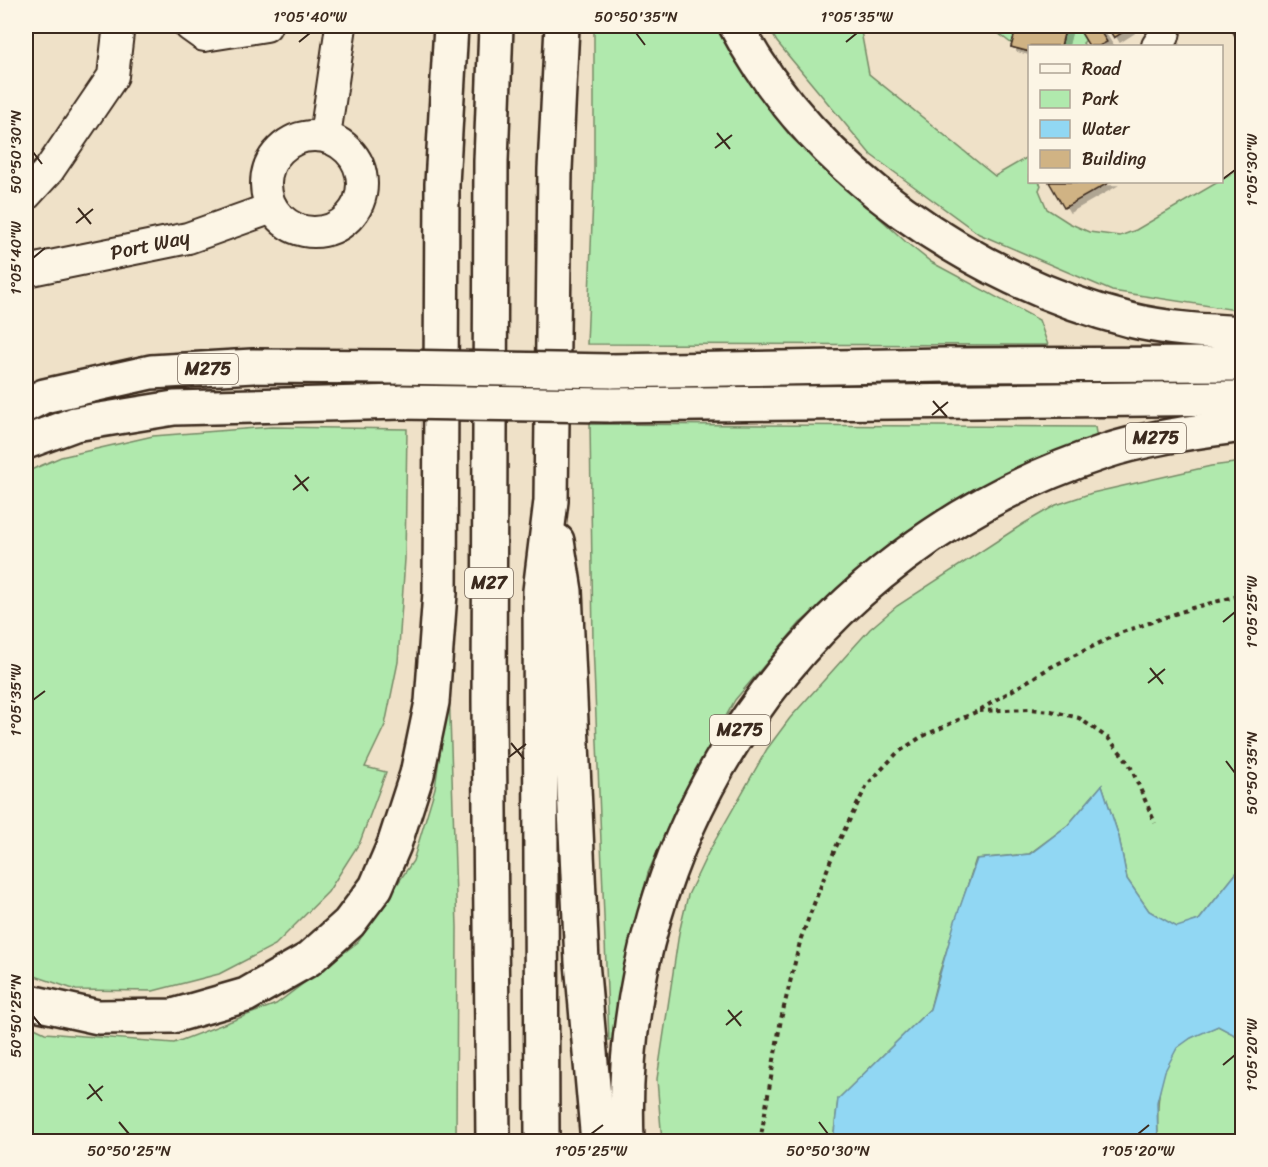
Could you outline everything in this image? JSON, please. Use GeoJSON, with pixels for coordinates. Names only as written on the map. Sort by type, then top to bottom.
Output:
{"type":"FeatureCollection","features":[{"type":"Feature","properties":{"kind":"highway"},"geometry":{"type":"LineString","coordinates":[[26,1002],[98,1017],[172,1016],[246,995],[309,959],[349,923],[376,887],[394,845],[417,774],[432,702],[440,593],[442,184],[452,26]]}},
{"type":"Feature","properties":{"kind":"highway","name":"M27"},"geometry":{"type":"LineString","coordinates":[[493,1142],[489,712],[490,185],[496,26]]}},
{"type":"Feature","properties":{"kind":"highway","name":"M27"},"geometry":{"type":"LineString","coordinates":[[542,1142],[540,591],[551,501],[555,170],[562,26]]}},
{"type":"Feature","properties":{"kind":"highway"},"geometry":{"type":"LineString","coordinates":[[736,26],[772,81],[801,119],[838,158],[882,196],[944,241],[1028,285],[1081,306],[1132,320],[1186,329],[1242,333]]}},
{"type":"Feature","properties":{"kind":"highway","name":"M275"},"geometry":{"type":"LineString","coordinates":[[26,405],[44,396],[151,372],[253,366],[611,371],[946,365],[1242,364]]}},
{"type":"Feature","properties":{"kind":"highway"},"geometry":{"type":"LineString","coordinates":[[26,442],[75,424],[174,408],[401,402],[608,405],[1242,398]]}},
{"type":"Feature","properties":{"kind":"highway","name":"M275"},"geometry":{"type":"LineString","coordinates":[[627,1142],[627,1074],[631,1024],[648,937],[663,886],[681,840],[714,772],[750,714],[792,660],[820,628],[866,585],[915,546],[990,500],[1051,472],[1106,451],[1168,435],[1242,425]]}},
{"type":"Feature","properties":{"kind":"highway"},"geometry":{"type":"LineString","coordinates":[[551,501],[565,591],[582,962],[598,1142]]}},
{"type":"Feature","properties":{"kind":"street"},"geometry":{"type":"LineString","coordinates":[[26,195],[50,170],[113,76],[117,26]]}},
{"type":"Feature","properties":{"kind":"street"},"geometry":{"type":"LineString","coordinates":[[190,26],[204,36],[266,26]]}},
{"type":"Feature","properties":{"kind":"street"},"geometry":{"type":"LineString","coordinates":[[325,136],[341,26]]}},
{"type":"Feature","properties":{"kind":"street"},"geometry":{"type":"LineString","coordinates":[[1157,45],[1166,26]]}},
{"type":"Feature","properties":{"kind":"street"},"geometry":{"type":"LineString","coordinates":[[308,135],[325,136],[341,143],[351,151],[359,166],[363,182],[361,199],[354,211],[342,223],[327,231],[310,232],[297,229],[283,221],[272,208],[266,192],[266,181],[269,164],[279,150],[292,140],[308,135]]}},
{"type":"Feature","properties":{"kind":"street","name":"Port Way"},"geometry":{"type":"LineString","coordinates":[[26,271],[188,238],[272,208]]}},
{"type":"Feature","properties":{"kind":"path"},"geometry":{"type":"LineString","coordinates":[[760,1142],[781,1019],[801,938],[835,849],[867,785],[897,753],[921,737],[978,711],[1051,667],[1120,633],[1192,608],[1242,595]]}},
{"type":"Feature","properties":{"kind":"path"},"geometry":{"type":"LineString","coordinates":[[978,711],[1029,709],[1051,711],[1079,718],[1109,739],[1129,763],[1155,823]]}},
{"type":"Feature","properties":{"kind":"green space"},"geometry":{"type":"Polygon","coordinates":[[[594,26],[722,26],[764,103],[791,137],[907,243],[931,262],[1039,320],[1048,345],[587,344],[594,174],[594,26]]]}},
{"type":"Feature","properties":{"kind":"green space"},"geometry":{"type":"Polygon","coordinates":[[[768,26],[860,26],[869,74],[995,176],[1026,158],[1028,183],[1040,183],[1039,190],[1047,209],[1089,232],[1120,236],[1136,230],[1216,183],[1223,183],[1223,179],[1242,168],[1242,311],[1112,291],[979,234],[871,155],[777,42],[768,26]]]}},
{"type":"Feature","properties":{"kind":"green space"},"geometry":{"type":"Polygon","coordinates":[[[989,26],[1017,26],[1012,44],[989,26]]]}},
{"type":"Feature","properties":{"kind":"green space"},"geometry":{"type":"Polygon","coordinates":[[[1066,26],[1089,26],[1080,31],[1086,40],[1083,43],[1084,45],[1061,45],[1066,26]]]}},
{"type":"Feature","properties":{"kind":"green space"},"geometry":{"type":"Polygon","coordinates":[[[590,424],[1095,427],[1097,439],[991,481],[905,534],[800,623],[735,700],[679,801],[648,873],[627,955],[620,1038],[609,1040],[593,643],[590,424]]]}},
{"type":"Feature","properties":{"kind":"green space"},"geometry":{"type":"Polygon","coordinates":[[[271,427],[407,429],[405,559],[398,662],[385,725],[365,767],[386,772],[360,842],[328,892],[275,945],[219,974],[153,991],[76,990],[26,973],[26,472],[61,457],[153,436],[271,427]]]}},
{"type":"Feature","properties":{"kind":"green space"},"geometry":{"type":"Polygon","coordinates":[[[1242,462],[1242,866],[1199,920],[1178,928],[1149,911],[1127,879],[1119,837],[1102,785],[1068,825],[1029,854],[976,859],[930,1009],[838,1099],[833,1141],[662,1142],[657,1079],[679,933],[688,895],[708,853],[767,749],[790,718],[870,629],[897,606],[1056,505],[1092,493],[1211,466],[1242,462]]]}},
{"type":"Feature","properties":{"kind":"green space"},"geometry":{"type":"Polygon","coordinates":[[[449,687],[457,927],[456,1141],[26,1141],[26,1024],[45,1033],[174,1043],[276,1004],[358,942],[413,861],[435,788],[449,687]]]}},
{"type":"Feature","properties":{"kind":"green space"},"geometry":{"type":"Polygon","coordinates":[[[1218,1026],[1235,1035],[1242,1043],[1242,1141],[1158,1141],[1159,1093],[1161,1080],[1170,1058],[1186,1041],[1218,1026]]]}},
{"type":"Feature","properties":{"kind":"water"},"geometry":{"type":"Polygon","coordinates":[[[1102,785],[1119,837],[1127,879],[1149,911],[1177,927],[1199,920],[1242,866],[1242,1043],[1235,1035],[1218,1026],[1191,1038],[1177,1048],[1165,1071],[1157,1102],[1158,1141],[833,1141],[838,1099],[930,1009],[955,921],[977,859],[1030,854],[1068,825],[1102,785]]]}},
{"type":"Feature","properties":{"kind":"building"},"geometry":{"type":"Polygon","coordinates":[[[1017,26],[1066,26],[1061,45],[1028,45],[1028,51],[1011,47],[1017,26]]]}},
{"type":"Feature","properties":{"kind":"building"},"geometry":{"type":"Polygon","coordinates":[[[1017,26],[1066,26],[1061,45],[1028,45],[1028,51],[1011,47],[1017,26]]]}},
{"type":"Feature","properties":{"kind":"building"},"geometry":{"type":"Polygon","coordinates":[[[1089,26],[1097,26],[1107,42],[1101,45],[1088,45],[1080,31],[1089,26]]]}},
{"type":"Feature","properties":{"kind":"building"},"geometry":{"type":"Polygon","coordinates":[[[1107,26],[1126,26],[1128,29],[1114,38],[1107,26]]]}},
{"type":"Feature","properties":{"kind":"building"},"geometry":{"type":"Polygon","coordinates":[[[1242,26],[1242,49],[1233,32],[1242,26]]]}},
{"type":"Feature","properties":{"kind":"building"},"geometry":{"type":"Polygon","coordinates":[[[1050,183],[1108,183],[1064,208],[1050,183]]]}}]}
